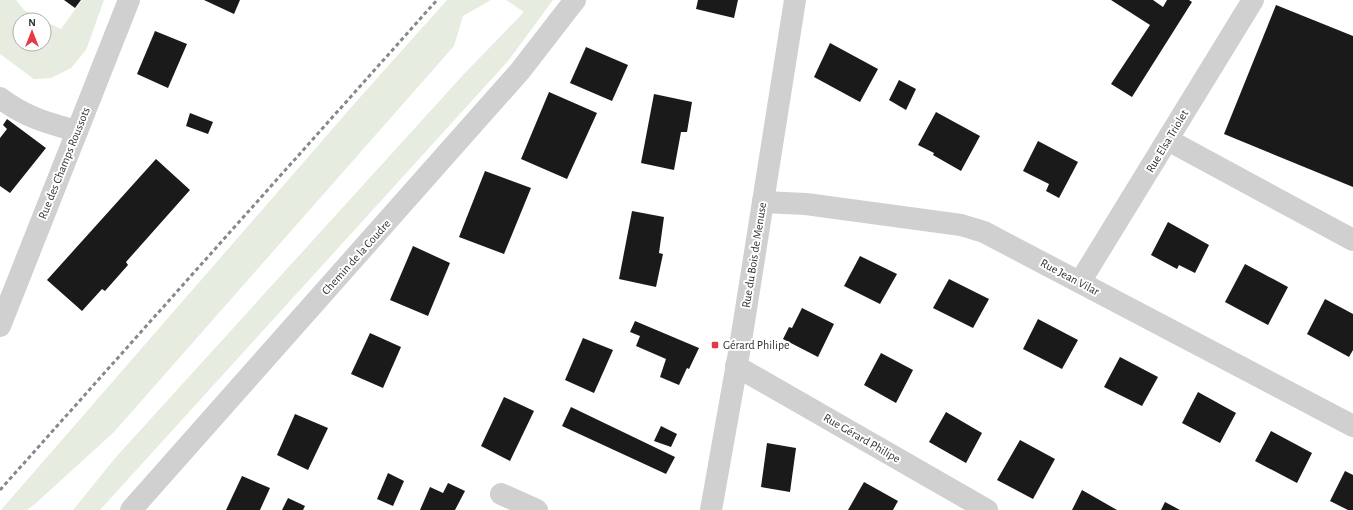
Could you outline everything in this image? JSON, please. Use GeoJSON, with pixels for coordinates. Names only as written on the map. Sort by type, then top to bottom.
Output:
{"type":"FeatureCollection","features":[{"type":"Feature","properties":{"kind":"street","name":"Rue des Champs Roussots"},"geometry":{"type":"LineString","coordinates":[[0,326],[129,0]]}},
{"type":"Feature","properties":{"kind":"street","name":"Chemin de la Coudre"},"geometry":{"type":"LineString","coordinates":[[131,510],[520,71],[575,0]]}},
{"type":"Feature","properties":{"kind":"street","name":"Rue du Bois de Menuse"},"geometry":{"type":"LineString","coordinates":[[711,510],[736,366],[795,0]]}},
{"type":"Feature","properties":{"kind":"street","name":"Rue Elsa Triolet"},"geometry":{"type":"LineString","coordinates":[[1080,282],[1253,0]]}},
{"type":"Feature","properties":{"kind":"street"},"geometry":{"type":"LineString","coordinates":[[0,98],[17,110],[44,122],[77,131]]}},
{"type":"Feature","properties":{"kind":"street"},"geometry":{"type":"LineString","coordinates":[[1168,140],[1353,240]]}},
{"type":"Feature","properties":{"kind":"street","name":"Rue Jean Vilar"},"geometry":{"type":"LineString","coordinates":[[763,202],[806,204],[961,225],[984,232],[1353,426]]}},
{"type":"Feature","properties":{"kind":"street","name":"Rue Gérard Philipe"},"geometry":{"type":"LineString","coordinates":[[736,366],[987,510]]}},
{"type":"Feature","properties":{"kind":"street"},"geometry":{"type":"LineString","coordinates":[[501,494],[537,510]]}},
{"type":"Feature","properties":{"kind":"shaded area"},"geometry":{"type":"Polygon","coordinates":[[[0,0],[16,0],[28,12],[12,12],[12,52],[52,52],[52,25],[61,29],[82,0],[104,0],[86,50],[71,68],[51,78],[34,79],[0,54],[0,0]]]}},
{"type":"Feature","properties":{"kind":"shaded area"},"geometry":{"type":"Polygon","coordinates":[[[447,0],[491,0],[463,16],[454,46],[114,432],[27,510],[1,510],[362,95],[447,0]]]}},
{"type":"Feature","properties":{"kind":"shaded area"},"geometry":{"type":"Polygon","coordinates":[[[506,0],[553,0],[508,61],[100,510],[73,510],[116,457],[464,74],[524,12],[506,0]]]}},
{"type":"Feature","properties":{"kind":"building"},"geometry":{"type":"Polygon","coordinates":[[[64,0],[81,0],[75,8],[64,0]]]}},
{"type":"Feature","properties":{"kind":"building"},"geometry":{"type":"Polygon","coordinates":[[[204,0],[240,0],[234,14],[204,0]]]}},
{"type":"Feature","properties":{"kind":"building"},"geometry":{"type":"Polygon","coordinates":[[[698,0],[738,0],[734,18],[696,9],[698,0]]]}},
{"type":"Feature","properties":{"kind":"building"},"geometry":{"type":"Polygon","coordinates":[[[1111,0],[1153,0],[1163,7],[1167,0],[1189,0],[1192,2],[1132,97],[1111,84],[1150,25],[1111,0]]]}},
{"type":"Feature","properties":{"kind":"building"},"geometry":{"type":"Polygon","coordinates":[[[1276,5],[1353,36],[1353,187],[1224,134],[1276,5]]]}},
{"type":"Feature","properties":{"kind":"building"},"geometry":{"type":"Polygon","coordinates":[[[155,31],[187,44],[168,88],[137,74],[155,31]]]}},
{"type":"Feature","properties":{"kind":"building"},"geometry":{"type":"Polygon","coordinates":[[[830,43],[878,69],[860,102],[814,77],[830,43]]]}},
{"type":"Feature","properties":{"kind":"building"},"geometry":{"type":"Polygon","coordinates":[[[586,47],[628,65],[612,101],[570,83],[586,47]]]}},
{"type":"Feature","properties":{"kind":"building"},"geometry":{"type":"Polygon","coordinates":[[[899,80],[916,89],[906,110],[889,100],[899,80]]]}},
{"type":"Feature","properties":{"kind":"building"},"geometry":{"type":"Polygon","coordinates":[[[549,92],[597,113],[567,179],[521,159],[549,92]]]}},
{"type":"Feature","properties":{"kind":"building"},"geometry":{"type":"Polygon","coordinates":[[[654,94],[692,102],[687,132],[681,132],[674,170],[641,163],[654,94]]]}},
{"type":"Feature","properties":{"kind":"building"},"geometry":{"type":"Polygon","coordinates":[[[936,112],[980,136],[961,171],[933,155],[934,153],[918,145],[936,112]]]}},
{"type":"Feature","properties":{"kind":"building"},"geometry":{"type":"Polygon","coordinates":[[[190,113],[213,122],[208,134],[186,126],[190,113]]]}},
{"type":"Feature","properties":{"kind":"building"},"geometry":{"type":"Polygon","coordinates":[[[7,119],[46,148],[10,193],[0,186],[0,138],[7,129],[3,125],[7,119]]]}},
{"type":"Feature","properties":{"kind":"building"},"geometry":{"type":"Polygon","coordinates":[[[1038,141],[1078,162],[1059,198],[1046,191],[1049,184],[1023,171],[1038,141]]]}},
{"type":"Feature","properties":{"kind":"building"},"geometry":{"type":"Polygon","coordinates":[[[156,159],[190,190],[126,262],[128,265],[105,291],[102,289],[82,311],[47,280],[156,159]]]}},
{"type":"Feature","properties":{"kind":"building"},"geometry":{"type":"Polygon","coordinates":[[[485,171],[531,188],[504,254],[459,237],[485,171]]]}},
{"type":"Feature","properties":{"kind":"building"},"geometry":{"type":"Polygon","coordinates":[[[632,211],[664,217],[659,253],[663,254],[656,287],[619,279],[632,211]]]}},
{"type":"Feature","properties":{"kind":"building"},"geometry":{"type":"Polygon","coordinates":[[[1168,222],[1209,245],[1195,273],[1179,265],[1177,269],[1151,255],[1168,222]]]}},
{"type":"Feature","properties":{"kind":"building"},"geometry":{"type":"Polygon","coordinates":[[[413,246],[450,263],[428,316],[390,300],[413,246]]]}},
{"type":"Feature","properties":{"kind":"building"},"geometry":{"type":"Polygon","coordinates":[[[860,256],[897,274],[880,304],[844,286],[860,256]]]}},
{"type":"Feature","properties":{"kind":"building"},"geometry":{"type":"Polygon","coordinates":[[[1245,264],[1288,287],[1268,325],[1225,302],[1245,264]]]}},
{"type":"Feature","properties":{"kind":"building"},"geometry":{"type":"Polygon","coordinates":[[[949,279],[989,299],[973,328],[933,308],[949,279]]]}},
{"type":"Feature","properties":{"kind":"building"},"geometry":{"type":"Polygon","coordinates":[[[1325,299],[1353,314],[1353,350],[1349,357],[1307,334],[1325,299]]]}},
{"type":"Feature","properties":{"kind":"building"},"geometry":{"type":"Polygon","coordinates":[[[802,308],[834,324],[818,357],[783,339],[789,327],[792,328],[802,308]]]}},
{"type":"Feature","properties":{"kind":"building"},"geometry":{"type":"Polygon","coordinates":[[[1038,319],[1078,340],[1062,369],[1023,349],[1038,319]]]}},
{"type":"Feature","properties":{"kind":"building"},"geometry":{"type":"Polygon","coordinates":[[[635,321],[699,348],[679,385],[660,377],[666,359],[636,346],[640,336],[630,332],[635,321]]]}},
{"type":"Feature","properties":{"kind":"building"},"geometry":{"type":"Polygon","coordinates":[[[370,333],[401,347],[383,388],[351,374],[370,333]]]}},
{"type":"Feature","properties":{"kind":"building"},"geometry":{"type":"Polygon","coordinates":[[[583,338],[613,350],[594,393],[565,380],[583,338]]]}},
{"type":"Feature","properties":{"kind":"building"},"geometry":{"type":"Polygon","coordinates":[[[881,353],[913,370],[896,403],[864,385],[881,353]]]}},
{"type":"Feature","properties":{"kind":"building"},"geometry":{"type":"Polygon","coordinates":[[[1120,357],[1158,377],[1142,406],[1104,387],[1120,357]]]}},
{"type":"Feature","properties":{"kind":"building"},"geometry":{"type":"Polygon","coordinates":[[[1198,392],[1236,413],[1220,443],[1182,423],[1198,392]]]}},
{"type":"Feature","properties":{"kind":"building"},"geometry":{"type":"Polygon","coordinates":[[[504,397],[534,411],[510,461],[481,446],[504,397]]]}},
{"type":"Feature","properties":{"kind":"building"},"geometry":{"type":"Polygon","coordinates":[[[571,407],[675,457],[666,474],[562,426],[571,407]]]}},
{"type":"Feature","properties":{"kind":"building"},"geometry":{"type":"Polygon","coordinates":[[[946,412],[982,433],[966,463],[929,442],[946,412]]]}},
{"type":"Feature","properties":{"kind":"building"},"geometry":{"type":"Polygon","coordinates":[[[295,414],[328,428],[308,470],[277,455],[295,414]]]}},
{"type":"Feature","properties":{"kind":"building"},"geometry":{"type":"Polygon","coordinates":[[[661,426],[677,434],[671,447],[654,441],[661,426]]]}},
{"type":"Feature","properties":{"kind":"building"},"geometry":{"type":"Polygon","coordinates":[[[1271,431],[1312,453],[1297,483],[1255,461],[1271,431]]]}},
{"type":"Feature","properties":{"kind":"building"},"geometry":{"type":"Polygon","coordinates":[[[1020,440],[1055,459],[1033,499],[997,480],[1020,440]]]}},
{"type":"Feature","properties":{"kind":"building"},"geometry":{"type":"Polygon","coordinates":[[[767,443],[796,448],[790,492],[761,487],[767,443]]]}},
{"type":"Feature","properties":{"kind":"building"},"geometry":{"type":"Polygon","coordinates":[[[1345,471],[1353,475],[1353,510],[1348,510],[1330,501],[1345,471]]]}},
{"type":"Feature","properties":{"kind":"building"},"geometry":{"type":"Polygon","coordinates":[[[388,473],[404,481],[393,506],[377,499],[388,473]]]}},
{"type":"Feature","properties":{"kind":"building"},"geometry":{"type":"Polygon","coordinates":[[[242,476],[270,488],[260,510],[226,510],[242,476]]]}},
{"type":"Feature","properties":{"kind":"building"},"geometry":{"type":"Polygon","coordinates":[[[864,482],[898,501],[893,510],[848,510],[864,482]]]}},
{"type":"Feature","properties":{"kind":"building"},"geometry":{"type":"Polygon","coordinates":[[[448,483],[465,491],[455,510],[420,510],[430,487],[443,493],[448,483]]]}},
{"type":"Feature","properties":{"kind":"building"},"geometry":{"type":"Polygon","coordinates":[[[1082,490],[1117,510],[1072,510],[1082,490]]]}},
{"type":"Feature","properties":{"kind":"building"},"geometry":{"type":"Polygon","coordinates":[[[288,498],[305,506],[303,510],[282,510],[288,498]]]}},
{"type":"Feature","properties":{"kind":"building"},"geometry":{"type":"Polygon","coordinates":[[[1165,502],[1180,510],[1161,510],[1165,502]]]}},
{"type":"Feature","properties":{"kind":"railway"},"geometry":{"type":"LineString","coordinates":[[0,490],[437,0]]}},
{"type":"Feature","properties":{"kind":"place","name":"Gérard Philipe"},"geometry":{"type":"Point","coordinates":[715,345]}}]}
